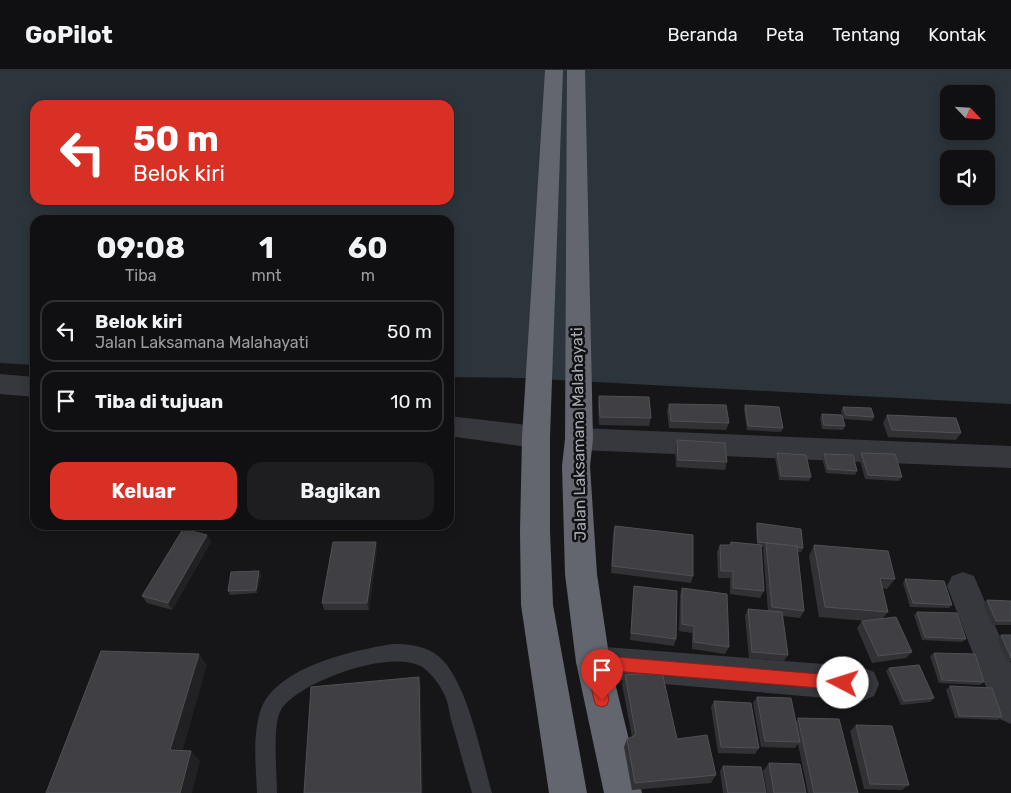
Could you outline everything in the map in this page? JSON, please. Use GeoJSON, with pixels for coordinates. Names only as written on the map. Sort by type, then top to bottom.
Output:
{"type":"FeatureCollection","features":[{"type":"Feature","properties":{"kind":"highway"},"geometry":{"type":"LineString","coordinates":[[554,70],[536,440],[535,531],[537,606],[568,793]]}},
{"type":"Feature","properties":{"kind":"highway","name":"Jalan Laksamana Malahayati"},"geometry":{"type":"LineString","coordinates":[[576,70],[577,442],[581,574],[593,662],[623,793]]}},
{"type":"Feature","properties":{"kind":"street"},"geometry":{"type":"LineString","coordinates":[[0,384],[30,387]]}},
{"type":"Feature","properties":{"kind":"street"},"geometry":{"type":"LineString","coordinates":[[454,427],[536,440]]}},
{"type":"Feature","properties":{"kind":"street"},"geometry":{"type":"LineString","coordinates":[[577,442],[1011,457]]}},
{"type":"Feature","properties":{"kind":"street"},"geometry":{"type":"LineString","coordinates":[[963,586],[1011,706]]}},
{"type":"Feature","properties":{"kind":"street"},"geometry":{"type":"LineString","coordinates":[[593,662],[862,684]]}},
{"type":"Feature","properties":{"kind":"lane"},"geometry":{"type":"LineString","coordinates":[[267,793],[267,716],[274,702],[288,688],[318,673],[371,656],[411,651],[427,658],[449,684],[482,793]]}},
{"type":"Feature","properties":{"kind":"shaded area"},"geometry":{"type":"Polygon","coordinates":[[[0,70],[1011,70],[1011,404],[521,378],[454,377],[454,215],[30,215],[30,365],[0,363],[0,70]]]}},
{"type":"Feature","properties":{"kind":"building"},"geometry":{"type":"Polygon","coordinates":[[[599,396],[649,397],[651,418],[600,417],[599,396]]]}},
{"type":"Feature","properties":{"kind":"building"},"geometry":{"type":"Polygon","coordinates":[[[669,404],[726,405],[729,423],[671,421],[669,404]]]}},
{"type":"Feature","properties":{"kind":"building"},"geometry":{"type":"Polygon","coordinates":[[[745,405],[779,407],[783,428],[748,426],[745,405]]]}},
{"type":"Feature","properties":{"kind":"building"},"geometry":{"type":"Polygon","coordinates":[[[843,407],[871,408],[874,417],[846,415],[843,407]]]}},
{"type":"Feature","properties":{"kind":"building"},"geometry":{"type":"Polygon","coordinates":[[[822,414],[842,415],[845,426],[824,425],[822,414]]]}},
{"type":"Feature","properties":{"kind":"building"},"geometry":{"type":"Polygon","coordinates":[[[887,415],[956,418],[961,433],[892,430],[887,415]]]}},
{"type":"Feature","properties":{"kind":"building"},"geometry":{"type":"Polygon","coordinates":[[[677,440],[725,443],[727,462],[678,460],[677,440]]]}},
{"type":"Feature","properties":{"kind":"building"},"geometry":{"type":"Polygon","coordinates":[[[777,453],[806,455],[811,477],[781,476],[777,453]]]}},
{"type":"Feature","properties":{"kind":"building"},"geometry":{"type":"Polygon","coordinates":[[[861,453],[895,454],[902,477],[868,475],[861,453]]]}},
{"type":"Feature","properties":{"kind":"building"},"geometry":{"type":"Polygon","coordinates":[[[824,454],[853,455],[857,471],[828,469],[824,454]]]}},
{"type":"Feature","properties":{"kind":"building"},"geometry":{"type":"Polygon","coordinates":[[[757,523],[801,529],[803,548],[758,542],[757,523]]]}},
{"type":"Feature","properties":{"kind":"building"},"geometry":{"type":"Polygon","coordinates":[[[615,526],[693,535],[693,576],[612,566],[615,526]]]}},
{"type":"Feature","properties":{"kind":"building"},"geometry":{"type":"Polygon","coordinates":[[[182,530],[207,535],[168,603],[142,596],[182,530]]]}},
{"type":"Feature","properties":{"kind":"building"},"geometry":{"type":"Polygon","coordinates":[[[333,542],[376,542],[367,603],[322,603],[333,542]]]}},
{"type":"Feature","properties":{"kind":"building"},"geometry":{"type":"Polygon","coordinates":[[[731,542],[761,545],[764,591],[733,588],[733,571],[721,571],[720,545],[731,545],[731,542]]]}},
{"type":"Feature","properties":{"kind":"building"},"geometry":{"type":"Polygon","coordinates":[[[766,543],[797,546],[804,611],[772,607],[766,543]]]}},
{"type":"Feature","properties":{"kind":"building"},"geometry":{"type":"Polygon","coordinates":[[[814,545],[888,551],[895,579],[880,578],[888,612],[825,607],[814,545]]]}},
{"type":"Feature","properties":{"kind":"building"},"geometry":{"type":"Polygon","coordinates":[[[259,571],[256,590],[228,591],[231,572],[259,571]]]}},
{"type":"Feature","properties":{"kind":"building"},"geometry":{"type":"Polygon","coordinates":[[[905,579],[944,581],[952,605],[913,603],[905,579]]]}},
{"type":"Feature","properties":{"kind":"building"},"geometry":{"type":"Polygon","coordinates":[[[634,586],[677,591],[676,639],[631,633],[634,586]]]}},
{"type":"Feature","properties":{"kind":"building"},"geometry":{"type":"Polygon","coordinates":[[[682,588],[727,594],[729,647],[694,642],[694,626],[682,624],[682,588]]]}},
{"type":"Feature","properties":{"kind":"building"},"geometry":{"type":"Polygon","coordinates":[[[987,600],[1011,601],[1011,621],[996,621],[987,600]]]}},
{"type":"Feature","properties":{"kind":"building"},"geometry":{"type":"Polygon","coordinates":[[[748,609],[782,612],[788,655],[752,652],[748,609]]]}},
{"type":"Feature","properties":{"kind":"building"},"geometry":{"type":"Polygon","coordinates":[[[917,612],[957,613],[966,639],[925,637],[917,612]]]}},
{"type":"Feature","properties":{"kind":"building"},"geometry":{"type":"Polygon","coordinates":[[[896,617],[912,652],[878,656],[862,621],[896,617]]]}},
{"type":"Feature","properties":{"kind":"building"},"geometry":{"type":"Polygon","coordinates":[[[1001,635],[1011,635],[1011,658],[1001,635]]]}},
{"type":"Feature","properties":{"kind":"building"},"geometry":{"type":"Polygon","coordinates":[[[101,651],[199,654],[170,750],[191,751],[180,793],[46,793],[101,651]]]}},
{"type":"Feature","properties":{"kind":"building"},"geometry":{"type":"Polygon","coordinates":[[[934,653],[975,654],[984,682],[942,680],[934,653]]]}},
{"type":"Feature","properties":{"kind":"building"},"geometry":{"type":"Polygon","coordinates":[[[919,665],[934,698],[904,701],[889,668],[919,665]]]}},
{"type":"Feature","properties":{"kind":"building"},"geometry":{"type":"Polygon","coordinates":[[[662,672],[677,739],[707,735],[716,775],[635,783],[627,739],[636,735],[625,675],[662,672]]]}},
{"type":"Feature","properties":{"kind":"building"},"geometry":{"type":"Polygon","coordinates":[[[419,677],[421,793],[304,793],[311,687],[419,677]]]}},
{"type":"Feature","properties":{"kind":"building"},"geometry":{"type":"Polygon","coordinates":[[[950,686],[992,688],[1002,717],[959,716],[950,686]]]}},
{"type":"Feature","properties":{"kind":"building"},"geometry":{"type":"Polygon","coordinates":[[[757,697],[791,698],[800,742],[765,741],[757,697]]]}},
{"type":"Feature","properties":{"kind":"building"},"geometry":{"type":"Polygon","coordinates":[[[714,701],[751,703],[759,748],[721,747],[714,701]]]}},
{"type":"Feature","properties":{"kind":"building"},"geometry":{"type":"Polygon","coordinates":[[[798,718],[839,719],[858,793],[814,793],[798,718]]]}},
{"type":"Feature","properties":{"kind":"building"},"geometry":{"type":"Polygon","coordinates":[[[856,725],[892,726],[909,785],[870,784],[856,725]]]}},
{"type":"Feature","properties":{"kind":"building"},"geometry":{"type":"Polygon","coordinates":[[[769,763],[800,764],[806,793],[774,793],[769,763]]]}},
{"type":"Feature","properties":{"kind":"building"},"geometry":{"type":"Polygon","coordinates":[[[723,766],[761,767],[766,793],[728,793],[723,766]]]}},
{"type":"Feature","properties":{"kind":"route"},"geometry":{"type":"LineString","coordinates":[[602,700],[593,662],[843,683]]}}]}
